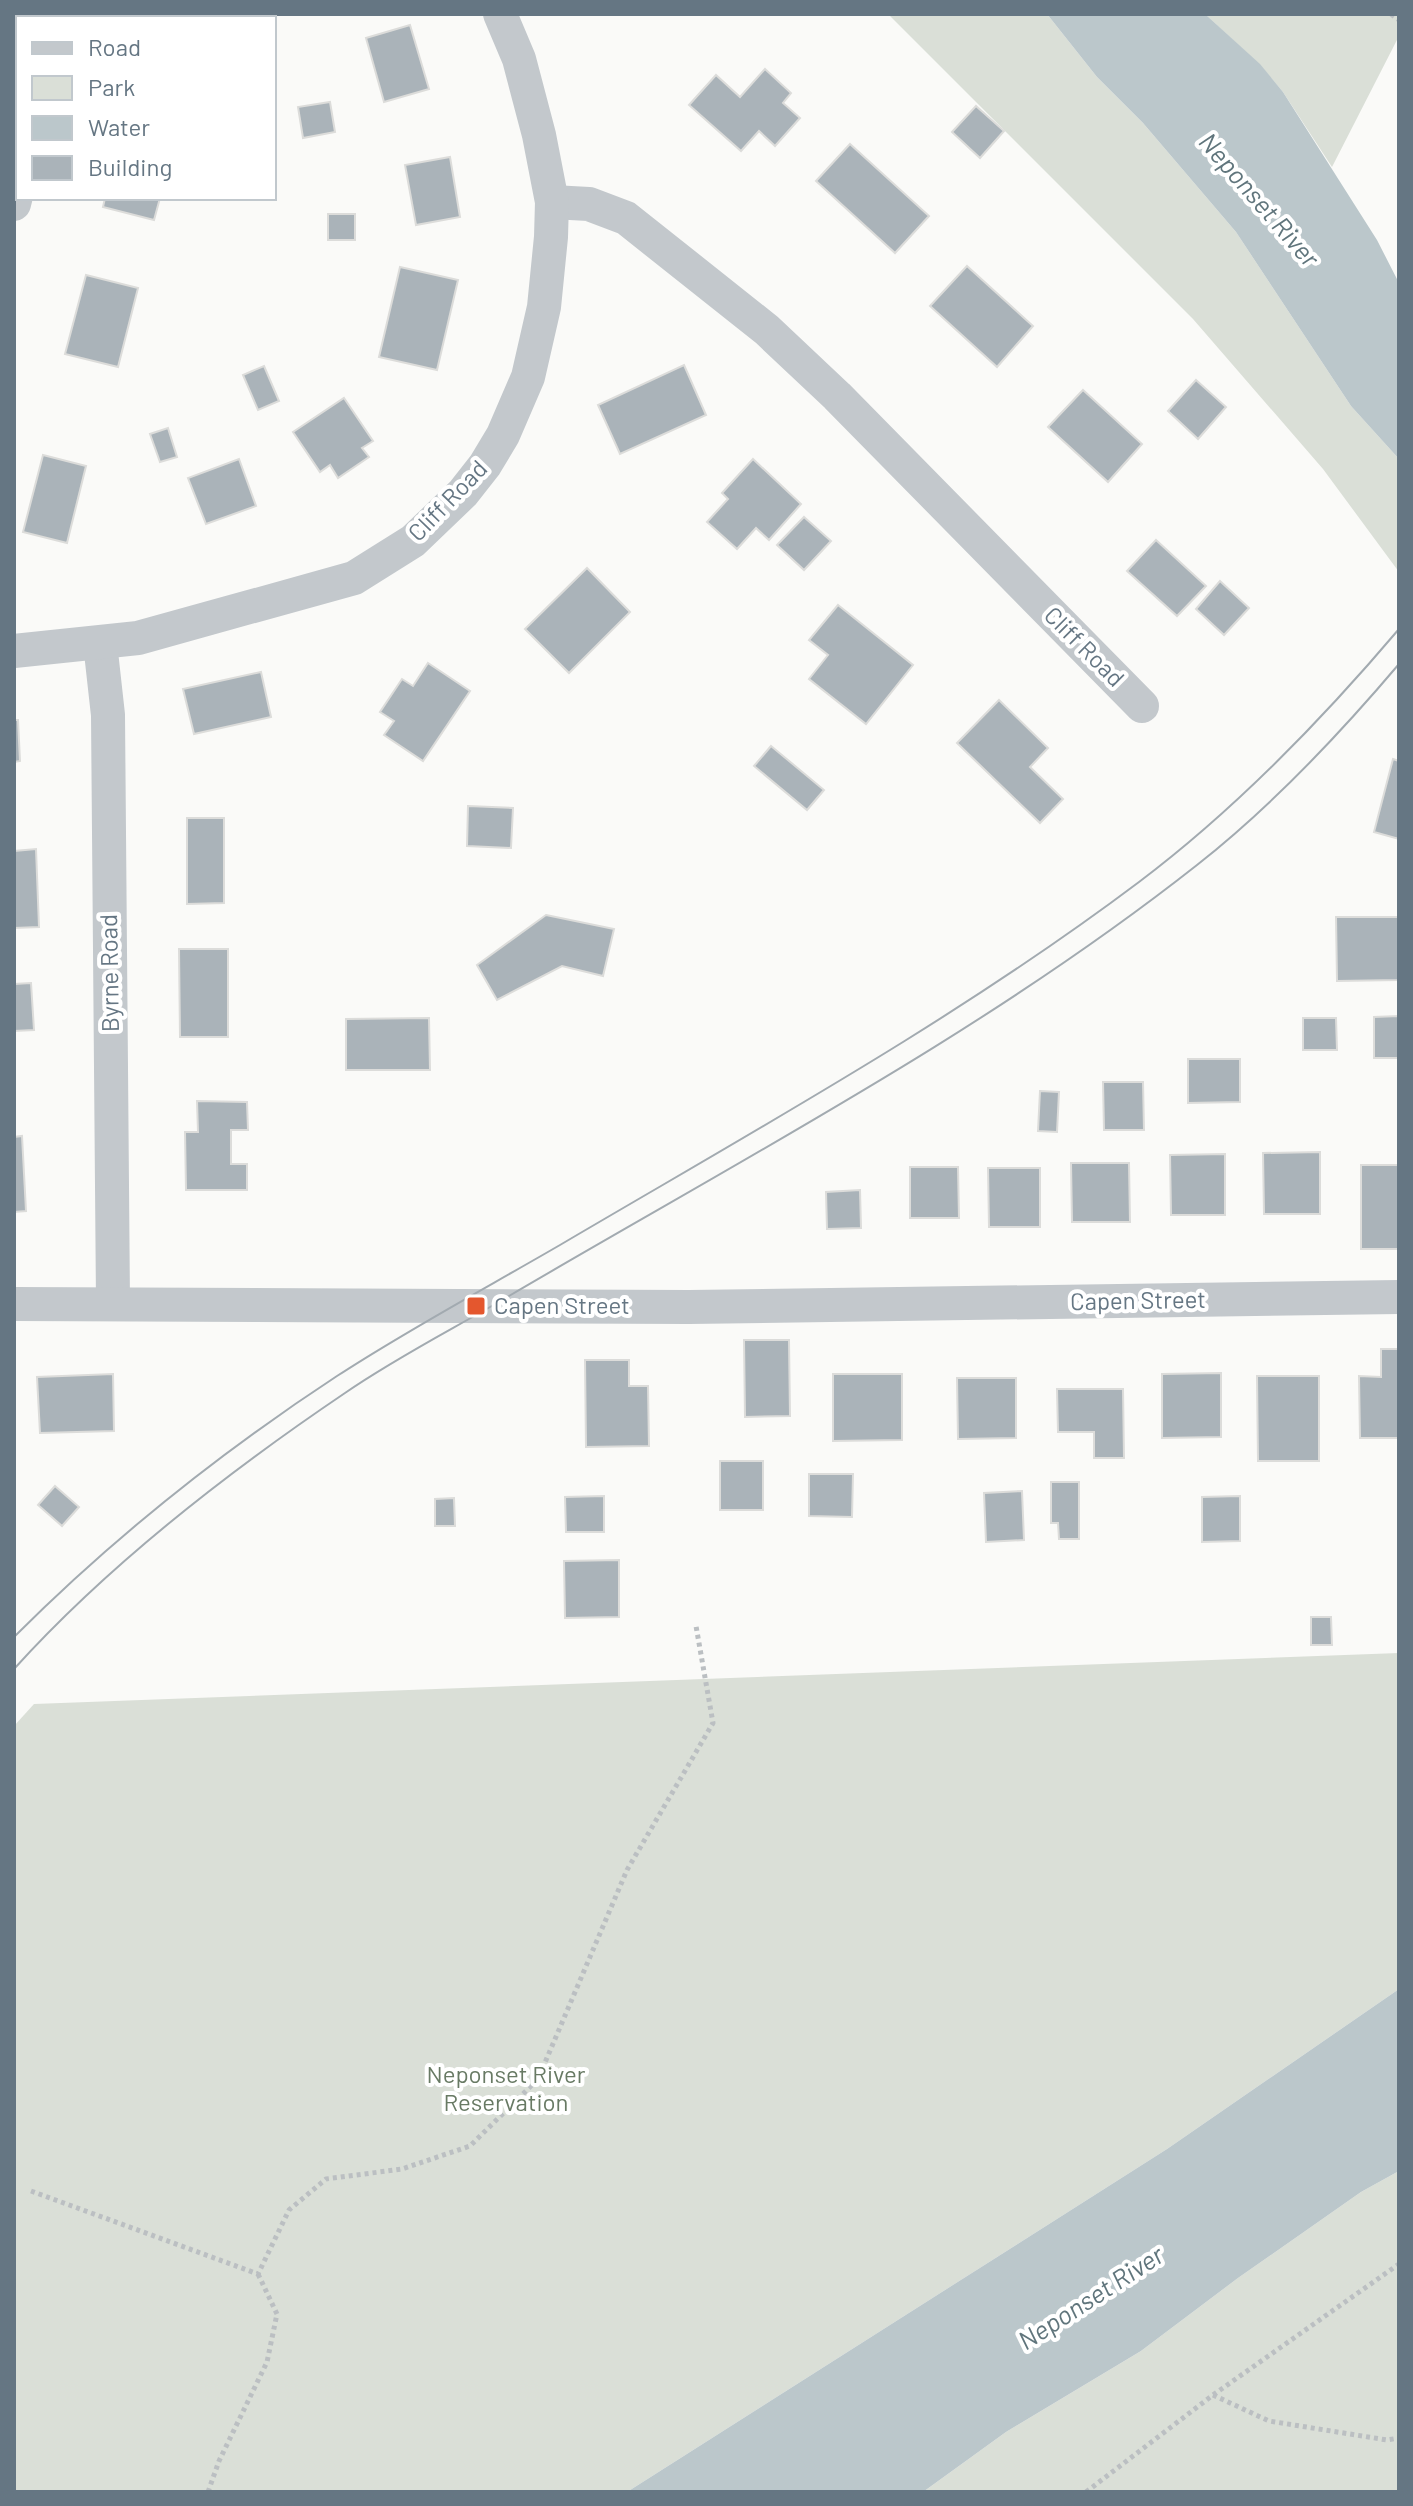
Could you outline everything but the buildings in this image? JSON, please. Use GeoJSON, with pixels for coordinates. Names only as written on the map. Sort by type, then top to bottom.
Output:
{"type":"FeatureCollection","features":[{"type":"Feature","properties":{"kind":"street","name":"Cliff Road"},"geometry":{"type":"LineString","coordinates":[[14,651],[100,643],[175,630],[354,578],[413,541],[439,518],[485,465],[503,435],[528,377],[544,307],[551,237],[552,202],[547,170],[519,59],[500,14]]}},
{"type":"Feature","properties":{"kind":"street","name":"Cliff Road"},"geometry":{"type":"LineString","coordinates":[[552,202],[589,204],[626,218],[767,330],[837,396],[1142,706]]}},
{"type":"Feature","properties":{"kind":"street","name":"Byrne Road"},"geometry":{"type":"LineString","coordinates":[[100,643],[108,715],[113,1303]]}},
{"type":"Feature","properties":{"kind":"street","name":"Capen Street"},"geometry":{"type":"LineString","coordinates":[[14,1304],[689,1307],[1399,1297]]}},
{"type":"Feature","properties":{"kind":"path"},"geometry":{"type":"LineString","coordinates":[[1391,14],[1399,20]]}},
{"type":"Feature","properties":{"kind":"path"},"geometry":{"type":"LineString","coordinates":[[258,2274],[289,2210],[326,2179],[402,2169],[470,2146],[538,2079],[627,1870],[713,1723],[696,1626]]}},
{"type":"Feature","properties":{"kind":"path"},"geometry":{"type":"LineString","coordinates":[[31,2191],[258,2274],[277,2314],[267,2362],[219,2461],[208,2492]]}},
{"type":"Feature","properties":{"kind":"path"},"geometry":{"type":"LineString","coordinates":[[1086,2492],[1213,2395],[1399,2264]]}},
{"type":"Feature","properties":{"kind":"path"},"geometry":{"type":"LineString","coordinates":[[1213,2395],[1269,2421],[1387,2440],[1399,2438]]}},
{"type":"Feature","properties":{"kind":"green space"},"geometry":{"type":"Polygon","coordinates":[[[888,14],[1047,14],[1097,77],[1143,123],[1236,232],[1351,406],[1399,459],[1399,572],[1323,469],[1193,319],[888,14]]]}},
{"type":"Feature","properties":{"kind":"green space"},"geometry":{"type":"Polygon","coordinates":[[[1205,14],[1399,14],[1399,36],[1332,167],[1283,92],[1260,65],[1205,14]]]}},
{"type":"Feature","properties":{"kind":"green space","name":"Neponset River Reservation"},"geometry":{"type":"Polygon","coordinates":[[[1399,1653],[1399,1989],[1167,2149],[627,2492],[14,2492],[14,1726],[34,1704],[1399,1653]]]}},
{"type":"Feature","properties":{"kind":"green space"},"geometry":{"type":"Polygon","coordinates":[[[1399,2171],[1399,2492],[923,2492],[1006,2432],[1141,2351],[1361,2192],[1399,2171]]]}},
{"type":"Feature","properties":{"kind":"water","name":"Neponset River"},"geometry":{"type":"Polygon","coordinates":[[[1047,14],[1205,14],[1260,64],[1283,92],[1377,240],[1399,283],[1399,459],[1351,406],[1236,232],[1143,123],[1097,77],[1047,14]]]}},
{"type":"Feature","properties":{"kind":"water","name":"Neponset River"},"geometry":{"type":"Polygon","coordinates":[[[1399,1989],[1399,2171],[1361,2192],[1141,2351],[1006,2432],[923,2492],[627,2492],[1167,2149],[1399,1989]]]}},
{"type":"Feature","properties":{"kind":"tram line"},"geometry":{"type":"LineString","coordinates":[[14,1637],[169,1498],[251,1435],[337,1376],[855,1071],[999,980],[1139,882],[1210,825],[1276,763],[1399,629]]}},
{"type":"Feature","properties":{"kind":"tram line"},"geometry":{"type":"LineString","coordinates":[[14,1669],[89,1593],[171,1521],[345,1393],[860,1092],[1032,984],[1116,926],[1197,865],[1277,795],[1328,744],[1399,664]]}},
{"type":"Feature","properties":{"kind":"place","name":"Capen Street"},"geometry":{"type":"Point","coordinates":[476,1306]}}]}
